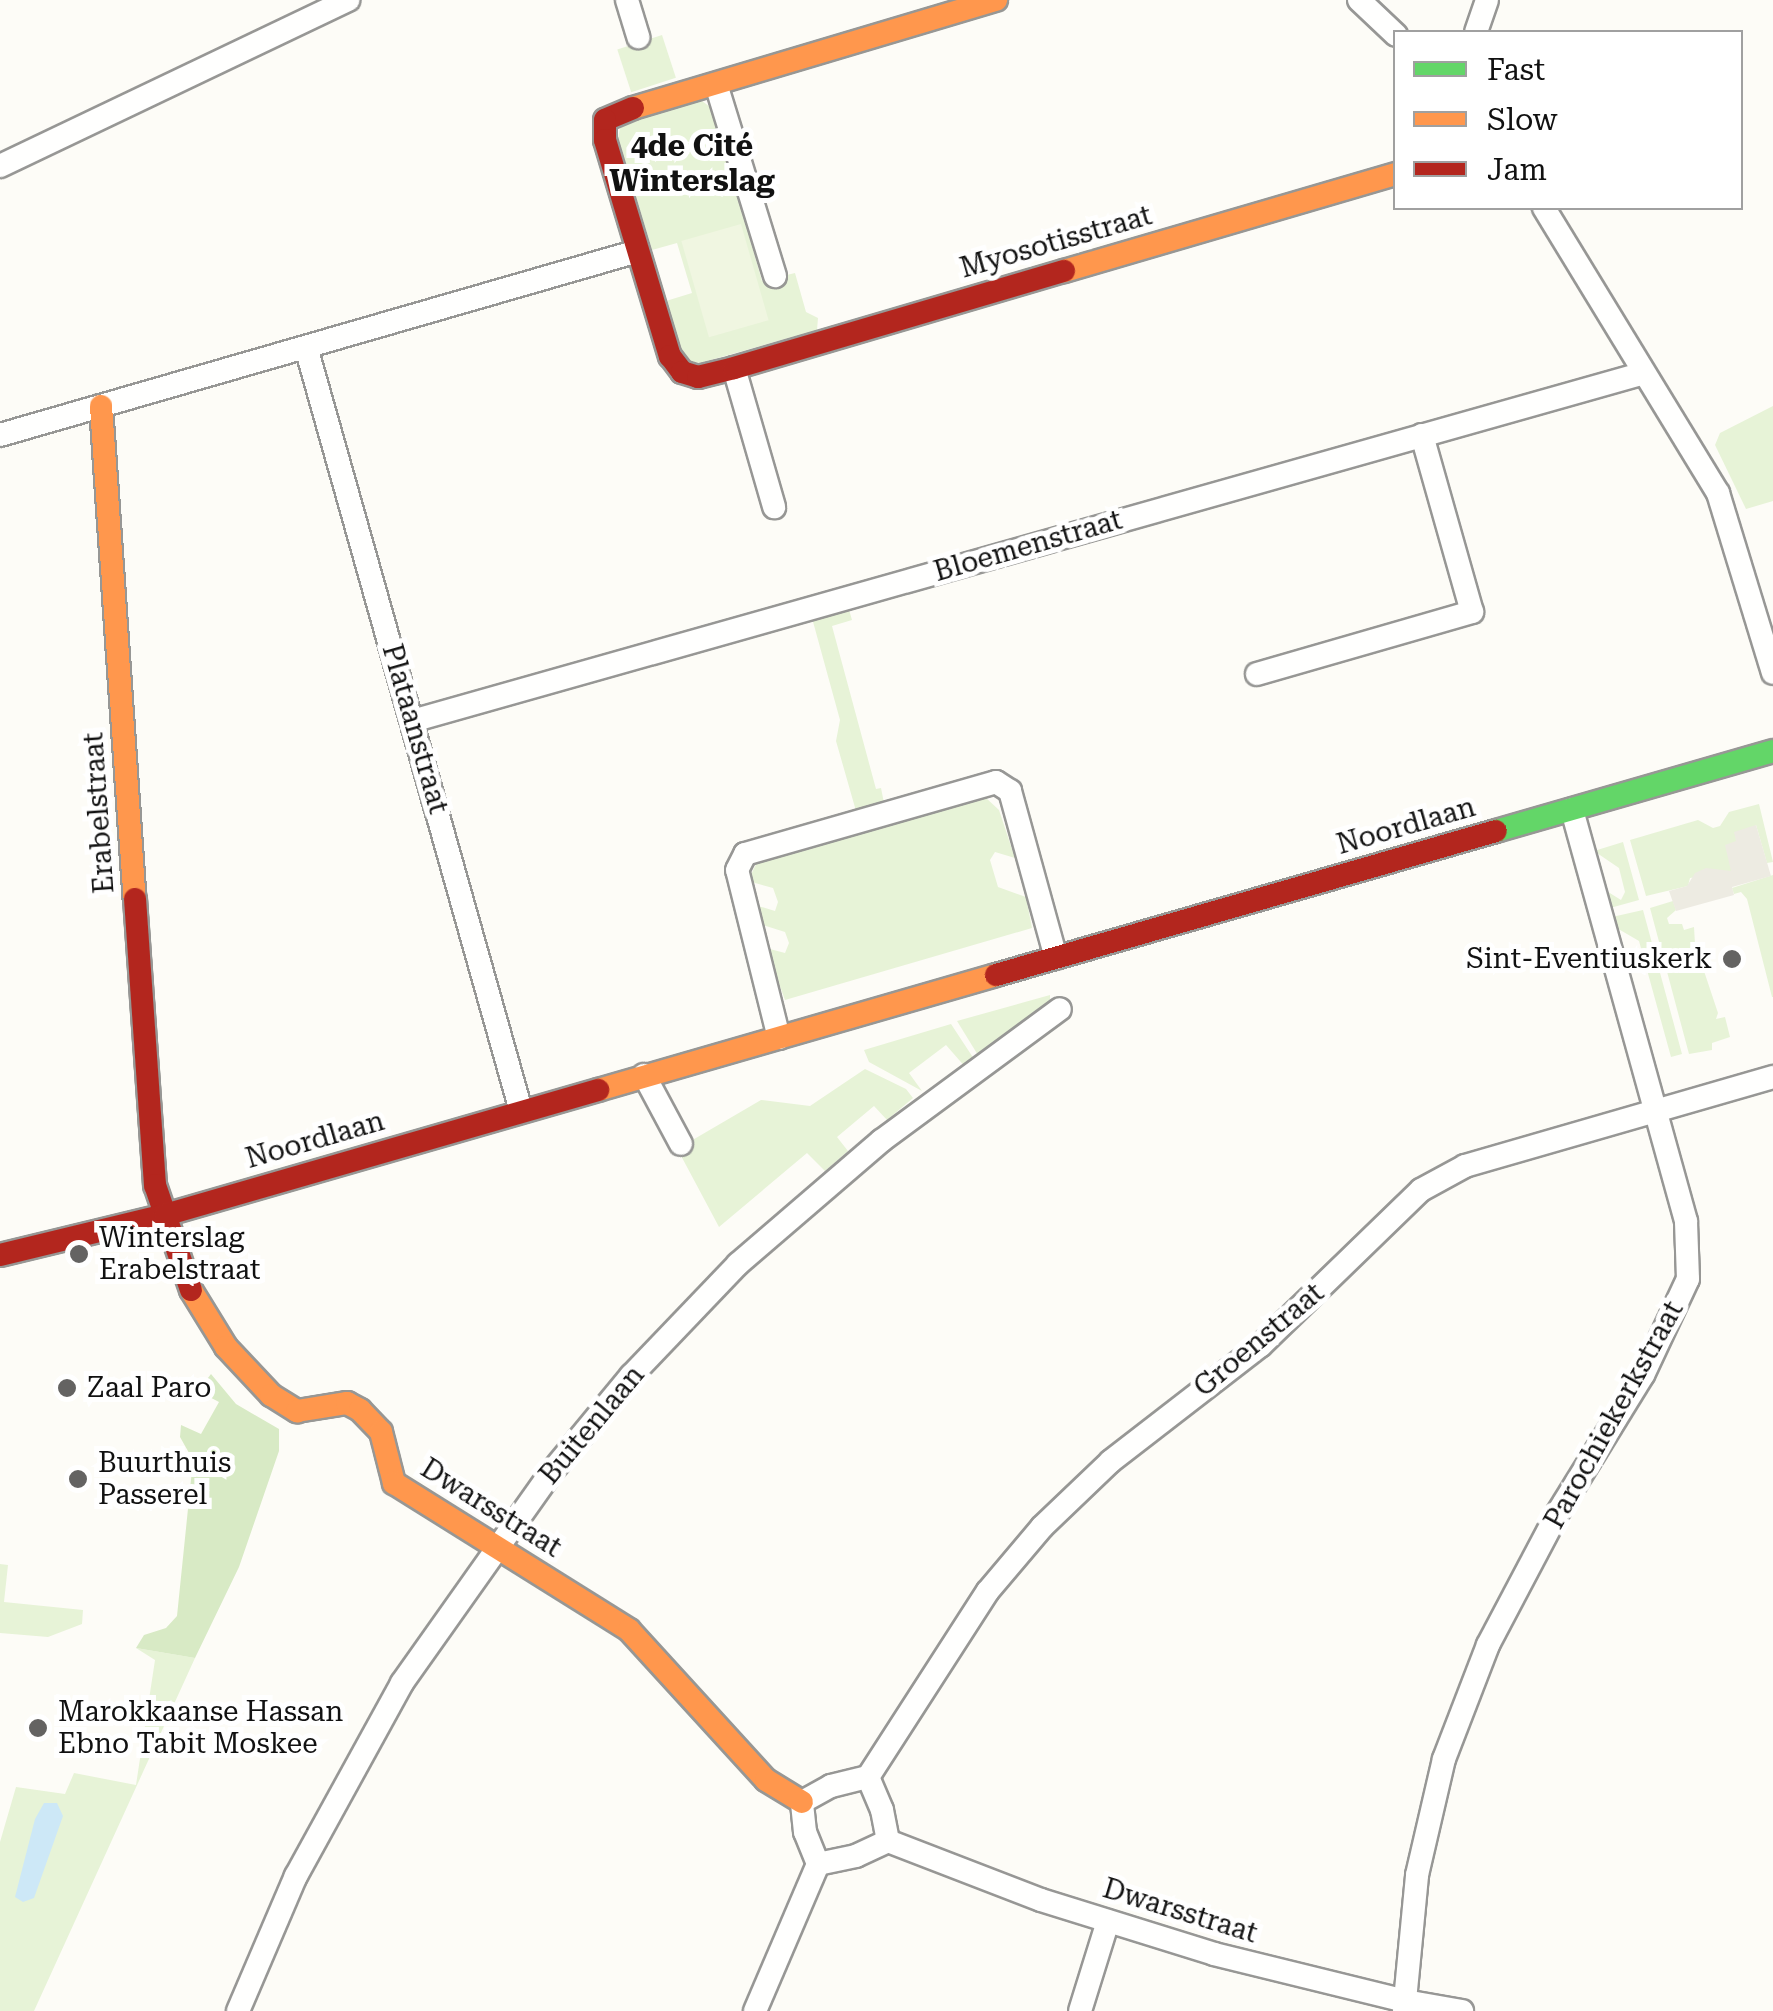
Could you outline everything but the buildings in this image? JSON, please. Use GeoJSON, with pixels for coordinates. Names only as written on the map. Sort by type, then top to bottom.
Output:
{"type":"FeatureCollection","features":[{"type":"Feature","properties":{"kind":"street"},"geometry":{"type":"LineString","coordinates":[[0,166],[348,0]]}},
{"type":"Feature","properties":{"kind":"street"},"geometry":{"type":"LineString","coordinates":[[627,0],[638,37]]}},
{"type":"Feature","properties":{"kind":"street"},"geometry":{"type":"LineString","coordinates":[[0,435],[638,251],[605,140],[606,120],[667,98],[996,0]]}},
{"type":"Feature","properties":{"kind":"street"},"geometry":{"type":"LineString","coordinates":[[1359,0],[1393,33]]}},
{"type":"Feature","properties":{"kind":"street"},"geometry":{"type":"LineString","coordinates":[[1477,30],[1487,0]]}},
{"type":"Feature","properties":{"kind":"street"},"geometry":{"type":"LineString","coordinates":[[716,84],[775,276]]}},
{"type":"Feature","properties":{"kind":"street","name":"Myosotisstraat"},"geometry":{"type":"LineString","coordinates":[[638,251],[670,356],[682,372],[698,376],[1393,175]]}},
{"type":"Feature","properties":{"kind":"street"},"geometry":{"type":"LineString","coordinates":[[1545,210],[1718,493],[1773,673]]}},
{"type":"Feature","properties":{"kind":"street","name":"Plataanstraat"},"geometry":{"type":"LineString","coordinates":[[306,347],[521,1112]]}},
{"type":"Feature","properties":{"kind":"street"},"geometry":{"type":"LineString","coordinates":[[734,368],[774,508]]}},
{"type":"Feature","properties":{"kind":"street","name":"Bloemenstraat"},"geometry":{"type":"LineString","coordinates":[[412,720],[1644,373]]}},
{"type":"Feature","properties":{"kind":"street","name":"Erabelstraat"},"geometry":{"type":"LineString","coordinates":[[101,406],[156,1185],[165,1215]]}},
{"type":"Feature","properties":{"kind":"street"},"geometry":{"type":"LineString","coordinates":[[1257,674],[1472,612],[1422,435]]}},
{"type":"Feature","properties":{"kind":"street","name":"Noordlaan"},"geometry":{"type":"LineString","coordinates":[[0,1255],[165,1215],[1773,751]]}},
{"type":"Feature","properties":{"kind":"street"},"geometry":{"type":"LineString","coordinates":[[779,1038],[737,870],[745,854],[996,782],[1010,791],[1056,958]]}},
{"type":"Feature","properties":{"kind":"street","name":"Parochiekerkstraat"},"geometry":{"type":"LineString","coordinates":[[1404,2006],[1421,1856],[1444,1758],[1488,1645],[1556,1514],[1643,1375],[1688,1279],[1686,1221],[1572,810]]}},
{"type":"Feature","properties":{"kind":"street","name":"Buitenlaan"},"geometry":{"type":"LineString","coordinates":[[238,2011],[296,1876],[402,1683],[495,1546],[631,1376],[738,1264],[881,1141],[1060,1009]]}},
{"type":"Feature","properties":{"kind":"street"},"geometry":{"type":"LineString","coordinates":[[644,1075],[681,1144]]}},
{"type":"Feature","properties":{"kind":"street","name":"Groenstraat"},"geometry":{"type":"LineString","coordinates":[[868,1778],[988,1591],[1042,1528],[1111,1461],[1260,1346],[1421,1190],[1464,1166],[1773,1077]]}},
{"type":"Feature","properties":{"kind":"street","name":"Dwarsstraat"},"geometry":{"type":"LineString","coordinates":[[165,1215],[196,1299],[226,1347],[271,1395],[297,1412],[347,1404],[360,1410],[381,1432],[386,1469],[394,1483],[629,1630],[766,1780],[802,1802]]}},
{"type":"Feature","properties":{"kind":"street"},"geometry":{"type":"LineString","coordinates":[[755,2011],[818,1864],[805,1832],[802,1802],[831,1786],[868,1778],[882,1810],[888,1841],[856,1856],[818,1864]]}},
{"type":"Feature","properties":{"kind":"street","name":"Dwarsstraat"},"geometry":{"type":"LineString","coordinates":[[888,1841],[1108,1921],[1404,2006],[1462,2011]]}},
{"type":"Feature","properties":{"kind":"street"},"geometry":{"type":"LineString","coordinates":[[1080,2011],[1108,1921]]}},
{"type":"Feature","properties":{"kind":"green space"},"geometry":{"type":"Polygon","coordinates":[[[662,35],[676,78],[631,92],[617,50],[662,35]]]}},
{"type":"Feature","properties":{"kind":"green space"},"geometry":{"type":"Polygon","coordinates":[[[702,101],[713,109],[762,281],[795,273],[806,312],[818,318],[817,330],[700,363],[688,361],[681,353],[666,301],[692,293],[677,243],[652,250],[618,138],[621,124],[702,101]]]}},
{"type":"Feature","properties":{"kind":"green space"},"geometry":{"type":"Polygon","coordinates":[[[741,224],[769,320],[709,337],[681,241],[741,224]]]}},
{"type":"Feature","properties":{"kind":"green space"},"geometry":{"type":"Polygon","coordinates":[[[1773,406],[1773,501],[1746,509],[1715,445],[1720,433],[1773,406]]]}},
{"type":"Feature","properties":{"kind":"green space"},"geometry":{"type":"Polygon","coordinates":[[[848,606],[852,620],[832,626],[876,789],[881,788],[884,803],[856,811],[836,741],[840,720],[812,618],[848,606]]]}},
{"type":"Feature","properties":{"kind":"green space"},"geometry":{"type":"Polygon","coordinates":[[[974,796],[985,797],[999,810],[1015,858],[995,852],[990,860],[998,887],[1026,897],[1032,928],[785,1000],[766,948],[785,953],[789,943],[785,932],[760,924],[755,905],[775,911],[778,902],[773,888],[748,881],[758,860],[974,796]]]}},
{"type":"Feature","properties":{"kind":"green space"},"geometry":{"type":"Polygon","coordinates":[[[1759,804],[1773,862],[1767,863],[1756,825],[1736,841],[1732,872],[1690,878],[1688,886],[1646,896],[1630,840],[1698,820],[1713,828],[1720,826],[1729,812],[1759,804]]]}},
{"type":"Feature","properties":{"kind":"green space"},"geometry":{"type":"Polygon","coordinates":[[[1623,842],[1639,900],[1610,908],[1605,890],[1621,900],[1625,892],[1619,868],[1594,851],[1623,842]]]}},
{"type":"Feature","properties":{"kind":"green space"},"geometry":{"type":"Polygon","coordinates":[[[1773,875],[1772,997],[1747,899],[1741,892],[1734,894],[1732,888],[1773,875]]]}},
{"type":"Feature","properties":{"kind":"green space"},"geometry":{"type":"Polygon","coordinates":[[[1673,901],[1676,910],[1667,918],[1669,924],[1682,924],[1684,930],[1694,927],[1695,944],[1718,1013],[1716,1019],[1725,1017],[1730,1037],[1712,1043],[1712,1050],[1689,1054],[1650,908],[1673,901]]]}},
{"type":"Feature","properties":{"kind":"green space"},"geometry":{"type":"Polygon","coordinates":[[[1643,910],[1682,1054],[1671,1057],[1639,941],[1615,927],[1612,917],[1643,910]]]}},
{"type":"Feature","properties":{"kind":"green space"},"geometry":{"type":"Polygon","coordinates":[[[1050,995],[1050,1009],[981,1060],[957,1021],[1050,995]]]}},
{"type":"Feature","properties":{"kind":"green space"},"geometry":{"type":"Polygon","coordinates":[[[951,1024],[976,1062],[967,1069],[946,1045],[909,1073],[922,1091],[869,1062],[864,1050],[951,1024]]]}},
{"type":"Feature","properties":{"kind":"green space"},"geometry":{"type":"Polygon","coordinates":[[[865,1069],[906,1089],[913,1098],[887,1120],[874,1106],[837,1137],[848,1151],[825,1171],[807,1153],[719,1227],[679,1152],[684,1145],[761,1100],[810,1106],[865,1069]]]}},
{"type":"Feature","properties":{"kind":"green space"},"geometry":{"type":"Polygon","coordinates":[[[211,1374],[236,1404],[279,1429],[279,1451],[239,1567],[195,1658],[136,1648],[144,1635],[166,1628],[177,1616],[193,1460],[180,1437],[181,1425],[201,1434],[219,1402],[198,1391],[211,1374]]]}},
{"type":"Feature","properties":{"kind":"green space"},"geometry":{"type":"Polygon","coordinates":[[[0,1564],[8,1565],[4,1602],[83,1610],[82,1624],[48,1637],[0,1633],[0,1564]]]}},
{"type":"Feature","properties":{"kind":"green space"},"geometry":{"type":"Polygon","coordinates":[[[136,1648],[195,1658],[34,2011],[0,2011],[0,1842],[16,1787],[65,1794],[74,1773],[136,1785],[155,1660],[136,1648]]]}},
{"type":"Feature","properties":{"kind":"shaded area"},"geometry":{"type":"Polygon","coordinates":[[[1756,825],[1771,876],[1732,887],[1734,895],[1676,911],[1669,891],[1687,886],[1695,873],[1706,868],[1731,871],[1725,845],[1736,841],[1734,832],[1756,825]]]}},
{"type":"Feature","properties":{"kind":"water"},"geometry":{"type":"Polygon","coordinates":[[[44,1803],[57,1803],[63,1816],[34,1898],[23,1902],[15,1897],[35,1819],[44,1803]]]}},
{"type":"Feature","properties":{"kind":"traffic: fast"},"geometry":{"type":"LineString","coordinates":[[1496,831],[1773,751]]}},
{"type":"Feature","properties":{"kind":"traffic: slow"},"geometry":{"type":"LineString","coordinates":[[633,108],[996,0]]}},
{"type":"Feature","properties":{"kind":"traffic: slow"},"geometry":{"type":"LineString","coordinates":[[1064,271],[1393,175]]}},
{"type":"Feature","properties":{"kind":"traffic: slow"},"geometry":{"type":"LineString","coordinates":[[101,406],[135,899]]}},
{"type":"Feature","properties":{"kind":"traffic: slow"},"geometry":{"type":"LineString","coordinates":[[598,1090],[996,975]]}},
{"type":"Feature","properties":{"kind":"traffic: slow"},"geometry":{"type":"LineString","coordinates":[[191,1290],[226,1347],[271,1395],[297,1411],[347,1403],[360,1410],[381,1432],[394,1483],[629,1630],[766,1780],[802,1802]]}},
{"type":"Feature","properties":{"kind":"traffic: jam"},"geometry":{"type":"LineString","coordinates":[[633,108],[605,120],[605,140],[670,356],[682,372],[698,377],[734,368],[1064,271]]}},
{"type":"Feature","properties":{"kind":"traffic: jam"},"geometry":{"type":"LineString","coordinates":[[996,975],[1496,831]]}},
{"type":"Feature","properties":{"kind":"traffic: jam"},"geometry":{"type":"LineString","coordinates":[[135,899],[155,1185],[191,1290]]}},
{"type":"Feature","properties":{"kind":"traffic: jam"},"geometry":{"type":"LineString","coordinates":[[0,1255],[165,1215],[598,1090]]}},
{"type":"Feature","properties":{"kind":"place","name":"Sint-Eventiuskerk"},"geometry":{"type":"Point","coordinates":[1732,959]}},
{"type":"Feature","properties":{"kind":"place","name":"Winterslag Erabelstraat"},"geometry":{"type":"Point","coordinates":[79,1254]}},
{"type":"Feature","properties":{"kind":"place","name":"Zaal Paro"},"geometry":{"type":"Point","coordinates":[67,1388]}},
{"type":"Feature","properties":{"kind":"place","name":"Buurthuis Passerel"},"geometry":{"type":"Point","coordinates":[78,1479]}},
{"type":"Feature","properties":{"kind":"place","name":"Marokkaanse Hassan Ebno Tabit Moskee"},"geometry":{"type":"Point","coordinates":[38,1728]}},
{"type":"Feature","properties":{"kind":"district","name":"4de Cité Winterslag"},"geometry":{"type":"Point","coordinates":[692,163]}}]}
